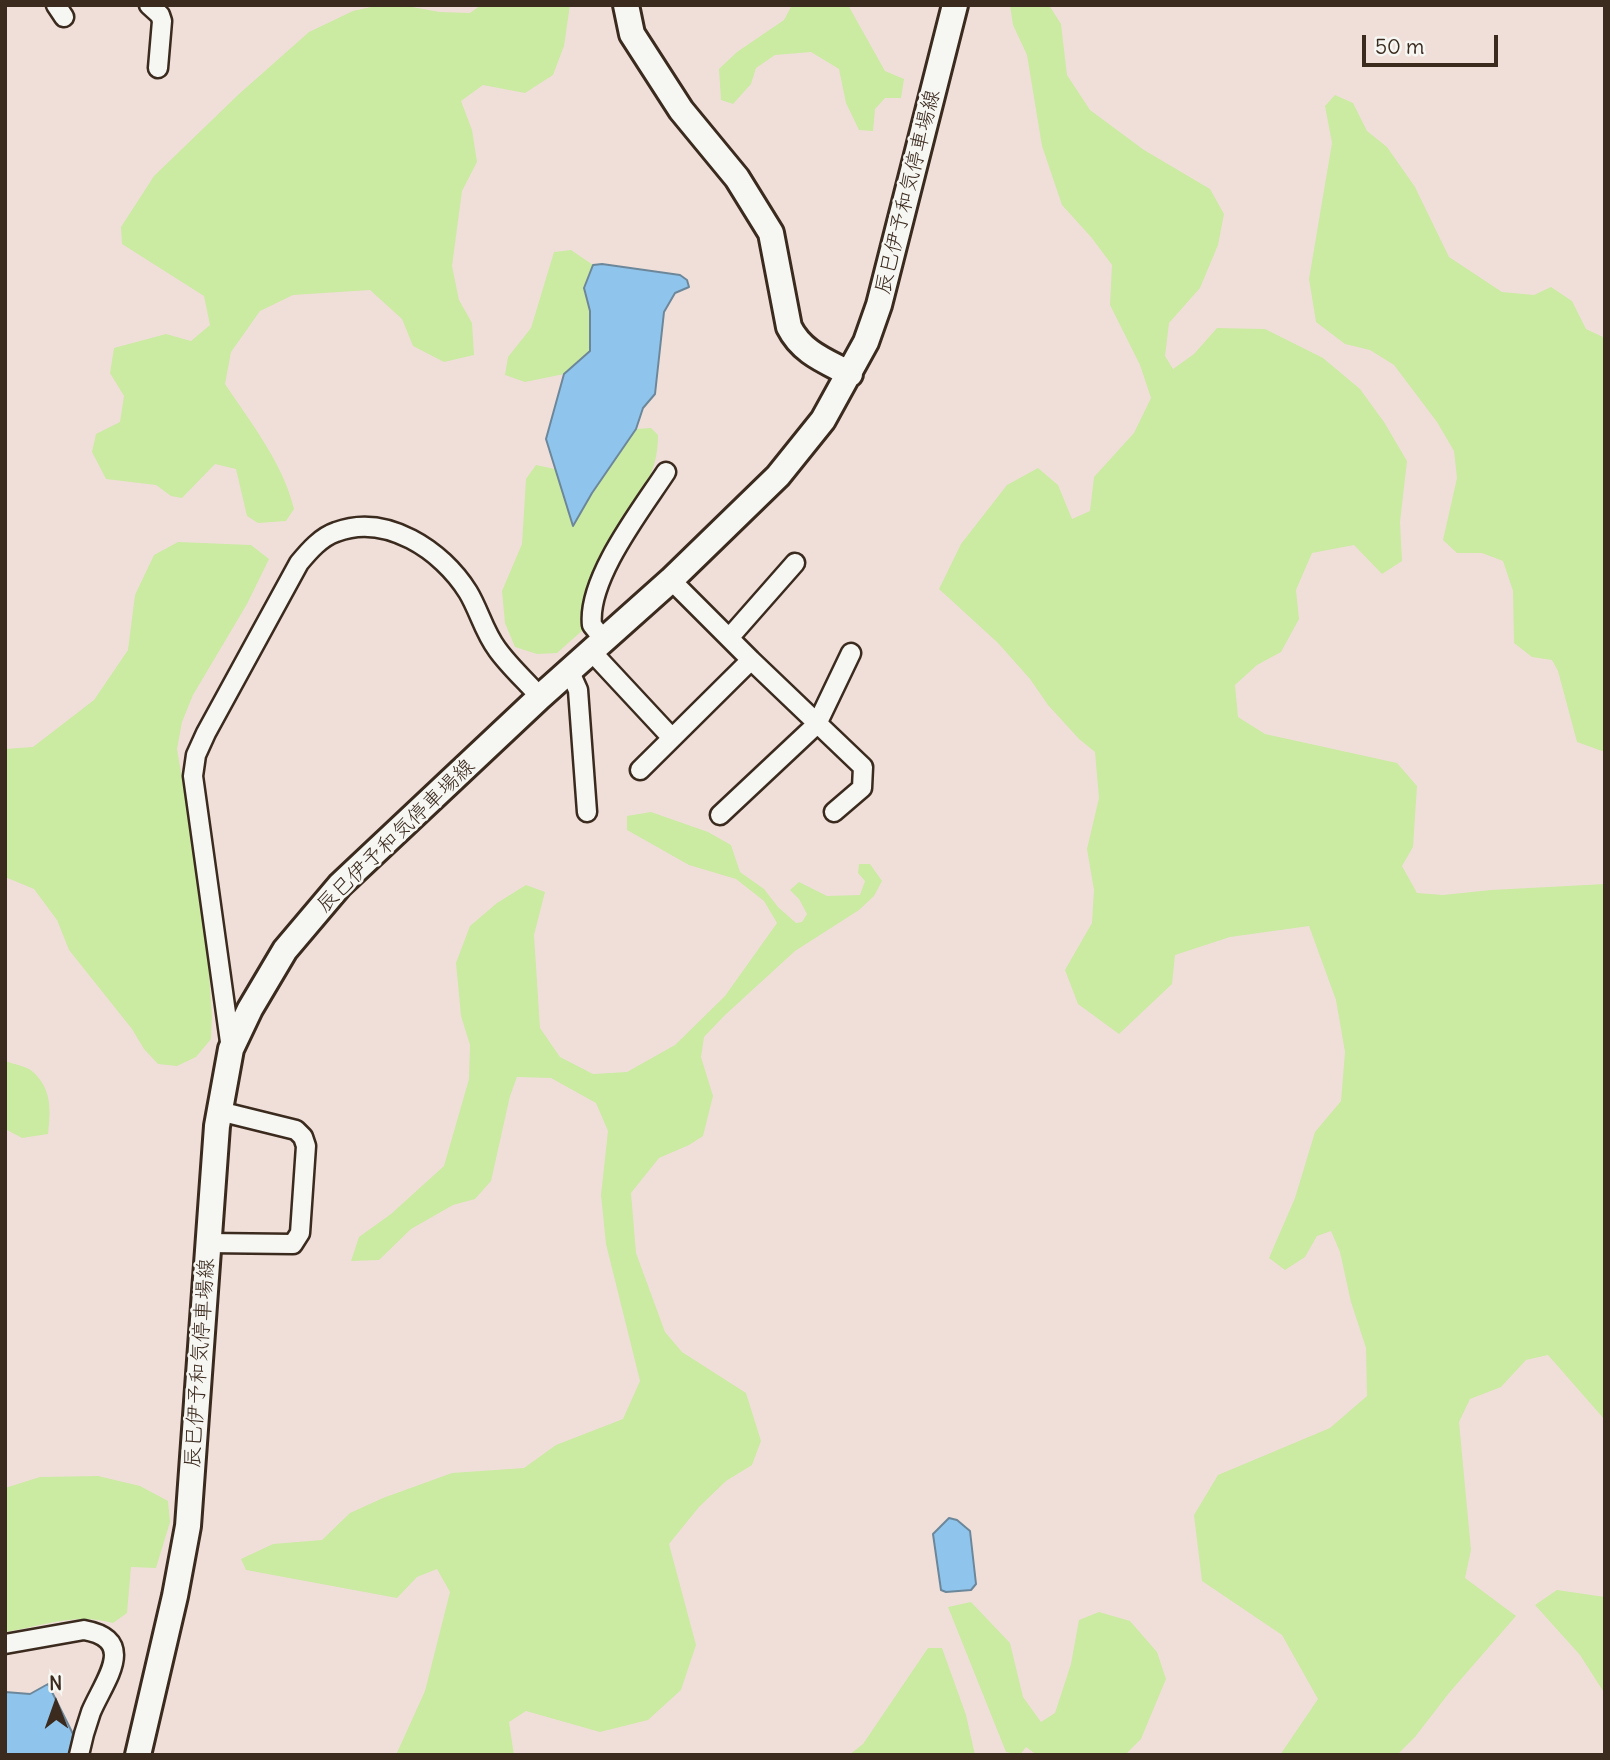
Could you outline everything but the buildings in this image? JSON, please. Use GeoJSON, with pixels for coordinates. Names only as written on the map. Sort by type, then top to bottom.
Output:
{"type":"FeatureCollection","features":[{"type":"Feature","properties":{"kind":"main road"},"geometry":{"type":"LineString","coordinates":[[626,5],[632,34],[681,110],[737,178],[771,233],[789,327],[796,341],[808,352],[850,374]]}},
{"type":"Feature","properties":{"kind":"main road","name":"辰巳伊予和気停車場線"},"geometry":{"type":"LineString","coordinates":[[138,1755],[175,1596],[188,1526],[219,1111],[231,1049],[266,979],[285,950],[340,885],[569,670],[671,580],[778,476],[823,420],[866,342],[879,305],[955,5]]}},
{"type":"Feature","properties":{"kind":"street"},"geometry":{"type":"LineString","coordinates":[[149,5],[162,20],[158,68]]}},
{"type":"Feature","properties":{"kind":"street"},"geometry":{"type":"LineString","coordinates":[[666,472],[604,571],[593,599],[592,625],[598,646],[672,738]]}},
{"type":"Feature","properties":{"kind":"street"},"geometry":{"type":"LineString","coordinates":[[231,1049],[193,776],[196,755],[206,733],[299,563],[315,545],[335,532],[360,528],[389,530],[421,544],[449,566],[469,593],[497,650],[540,697]]}},
{"type":"Feature","properties":{"kind":"street"},"geometry":{"type":"LineString","coordinates":[[729,638],[795,563]]}},
{"type":"Feature","properties":{"kind":"street"},"geometry":{"type":"LineString","coordinates":[[671,580],[863,767],[862,788],[834,812]]}},
{"type":"Feature","properties":{"kind":"street"},"geometry":{"type":"LineString","coordinates":[[720,815],[817,724],[851,653]]}},
{"type":"Feature","properties":{"kind":"street"},"geometry":{"type":"LineString","coordinates":[[640,770],[751,660]]}},
{"type":"Feature","properties":{"kind":"street"},"geometry":{"type":"LineString","coordinates":[[569,670],[578,690],[586,812]]}},
{"type":"Feature","properties":{"kind":"street"},"geometry":{"type":"LineString","coordinates":[[208,1243],[293,1244],[300,1233],[306,1146],[303,1137],[296,1130],[219,1111]]}},
{"type":"Feature","properties":{"kind":"street"},"geometry":{"type":"LineString","coordinates":[[5,1644],[85,1630],[97,1632],[108,1639],[114,1650],[114,1665],[91,1712],[79,1755]]}},
{"type":"Feature","properties":{"kind":"green space"},"geometry":{"type":"Polygon","coordinates":[[[380,5],[470,13],[481,5],[570,5],[564,46],[553,75],[525,93],[483,85],[461,101],[472,130],[477,162],[462,191],[452,266],[459,300],[472,323],[474,355],[444,362],[413,346],[402,319],[370,290],[293,295],[260,311],[231,352],[225,384],[265,444],[282,476],[294,509],[286,521],[258,523],[247,516],[236,469],[215,464],[182,498],[171,496],[156,485],[106,479],[92,452],[96,434],[120,422],[124,396],[110,373],[114,348],[166,334],[191,341],[210,325],[204,296],[122,244],[121,227],[154,176],[239,94],[309,32],[353,11],[380,5]]]}},
{"type":"Feature","properties":{"kind":"green space"},"geometry":{"type":"Polygon","coordinates":[[[792,5],[848,5],[885,71],[904,79],[901,98],[885,98],[875,109],[873,131],[859,130],[846,103],[839,69],[811,52],[775,55],[756,68],[751,84],[733,104],[721,100],[719,69],[737,52],[784,20],[792,5]]]}},
{"type":"Feature","properties":{"kind":"green space"},"geometry":{"type":"Polygon","coordinates":[[[1010,5],[1049,5],[1061,24],[1067,75],[1090,110],[1144,150],[1210,189],[1224,214],[1218,245],[1200,288],[1169,323],[1165,356],[1173,369],[1194,354],[1217,328],[1265,329],[1323,358],[1360,389],[1407,461],[1400,522],[1402,561],[1382,574],[1354,545],[1312,553],[1296,590],[1299,619],[1281,652],[1257,665],[1235,685],[1238,717],[1265,734],[1397,763],[1417,786],[1413,847],[1402,866],[1417,893],[1443,895],[1605,884],[1605,1420],[1548,1355],[1526,1360],[1501,1387],[1470,1399],[1459,1422],[1471,1550],[1465,1578],[1516,1616],[1397,1755],[1280,1755],[1318,1699],[1282,1635],[1202,1581],[1194,1515],[1218,1475],[1330,1428],[1367,1396],[1366,1348],[1351,1302],[1340,1252],[1331,1231],[1317,1236],[1305,1257],[1285,1270],[1269,1258],[1295,1198],[1315,1132],[1341,1101],[1345,1052],[1336,1000],[1309,926],[1230,937],[1175,955],[1172,984],[1119,1034],[1078,1004],[1065,970],[1092,923],[1094,890],[1087,849],[1099,798],[1095,752],[1079,739],[1048,705],[1030,679],[998,643],[939,589],[961,544],[1007,485],[1038,468],[1058,485],[1072,519],[1090,511],[1094,477],[1134,433],[1151,398],[1140,365],[1110,305],[1112,265],[1062,205],[1042,146],[1027,55],[1013,25],[1010,5]]]}},
{"type":"Feature","properties":{"kind":"green space"},"geometry":{"type":"Polygon","coordinates":[[[1335,95],[1353,103],[1367,131],[1387,147],[1415,187],[1449,257],[1502,292],[1534,295],[1551,287],[1572,301],[1586,329],[1605,338],[1605,750],[1577,742],[1558,671],[1552,660],[1532,657],[1514,643],[1513,591],[1503,561],[1482,553],[1457,553],[1443,540],[1457,478],[1454,451],[1437,422],[1394,365],[1370,350],[1345,344],[1316,322],[1309,279],[1332,143],[1325,106],[1335,95]]]}},
{"type":"Feature","properties":{"kind":"green space"},"geometry":{"type":"Polygon","coordinates":[[[571,250],[593,265],[584,288],[590,311],[590,352],[564,374],[525,382],[505,375],[508,357],[531,328],[554,252],[571,250]]]}},
{"type":"Feature","properties":{"kind":"green space"},"geometry":{"type":"Polygon","coordinates":[[[651,428],[658,435],[651,474],[599,564],[587,602],[584,629],[557,653],[537,654],[515,647],[505,623],[502,591],[522,544],[526,479],[536,465],[555,469],[574,525],[592,493],[636,429],[651,428]]]}},
{"type":"Feature","properties":{"kind":"green space"},"geometry":{"type":"Polygon","coordinates":[[[178,542],[251,545],[269,559],[247,604],[193,695],[182,722],[177,749],[205,916],[212,1016],[211,1039],[196,1057],[177,1066],[158,1064],[144,1049],[132,1029],[69,950],[57,920],[34,889],[5,877],[5,749],[33,747],[94,700],[128,650],[135,595],[154,555],[178,542]]]}},
{"type":"Feature","properties":{"kind":"green space"},"geometry":{"type":"Polygon","coordinates":[[[651,812],[708,832],[731,845],[740,872],[764,889],[778,907],[796,923],[802,922],[807,914],[799,899],[790,890],[799,882],[827,896],[860,895],[865,881],[858,873],[859,864],[870,864],[882,881],[874,896],[859,910],[795,951],[704,1037],[701,1057],[713,1096],[703,1136],[659,1158],[631,1193],[636,1253],[665,1332],[682,1352],[746,1393],[761,1441],[752,1465],[726,1481],[699,1507],[669,1544],[696,1645],[681,1690],[648,1720],[600,1732],[526,1711],[509,1722],[514,1755],[396,1755],[425,1691],[450,1592],[437,1569],[417,1577],[397,1598],[246,1570],[241,1559],[273,1544],[322,1540],[350,1513],[452,1473],[524,1468],[556,1445],[623,1419],[640,1381],[606,1244],[601,1195],[608,1131],[596,1103],[551,1078],[517,1077],[510,1096],[491,1181],[475,1199],[453,1205],[411,1229],[379,1260],[351,1261],[359,1237],[391,1214],[444,1166],[469,1079],[470,1045],[461,1016],[456,963],[470,926],[497,903],[526,885],[545,892],[534,935],[540,1028],[560,1057],[593,1074],[627,1072],[675,1045],[725,996],[777,923],[764,901],[736,879],[689,865],[627,830],[627,816],[651,812]]]}},
{"type":"Feature","properties":{"kind":"green space"},"geometry":{"type":"Polygon","coordinates":[[[5,1061],[29,1069],[39,1078],[49,1100],[48,1134],[22,1138],[5,1129],[5,1061]]]}},
{"type":"Feature","properties":{"kind":"green space"},"geometry":{"type":"Polygon","coordinates":[[[98,1476],[140,1486],[168,1501],[170,1522],[156,1568],[131,1567],[127,1613],[113,1623],[72,1619],[5,1632],[5,1488],[40,1477],[98,1476]]]}},
{"type":"Feature","properties":{"kind":"green space"},"geometry":{"type":"Polygon","coordinates":[[[1557,1590],[1605,1597],[1605,1694],[1580,1655],[1535,1605],[1557,1590]]]}},
{"type":"Feature","properties":{"kind":"green space"},"geometry":{"type":"Polygon","coordinates":[[[971,1602],[1010,1643],[1023,1697],[1041,1722],[1055,1713],[1071,1664],[1079,1620],[1099,1612],[1130,1621],[1157,1652],[1166,1679],[1141,1739],[1125,1755],[1037,1755],[1026,1747],[1020,1755],[1006,1752],[948,1607],[971,1602]]]}},
{"type":"Feature","properties":{"kind":"green space"},"geometry":{"type":"Polygon","coordinates":[[[928,1648],[942,1648],[966,1715],[975,1755],[849,1755],[863,1744],[928,1648]]]}},
{"type":"Feature","properties":{"kind":"water"},"geometry":{"type":"Polygon","coordinates":[[[593,265],[680,275],[687,280],[689,287],[675,293],[664,312],[655,394],[643,408],[636,429],[573,526],[546,439],[564,374],[590,351],[590,311],[584,288],[593,265]]]}},
{"type":"Feature","properties":{"kind":"water"},"geometry":{"type":"Polygon","coordinates":[[[949,1518],[957,1520],[970,1531],[976,1584],[971,1590],[941,1590],[933,1534],[949,1518]]]}},
{"type":"Feature","properties":{"kind":"water"},"geometry":{"type":"Polygon","coordinates":[[[48,1684],[73,1734],[70,1755],[5,1755],[5,1692],[30,1694],[48,1684]]]}}]}
